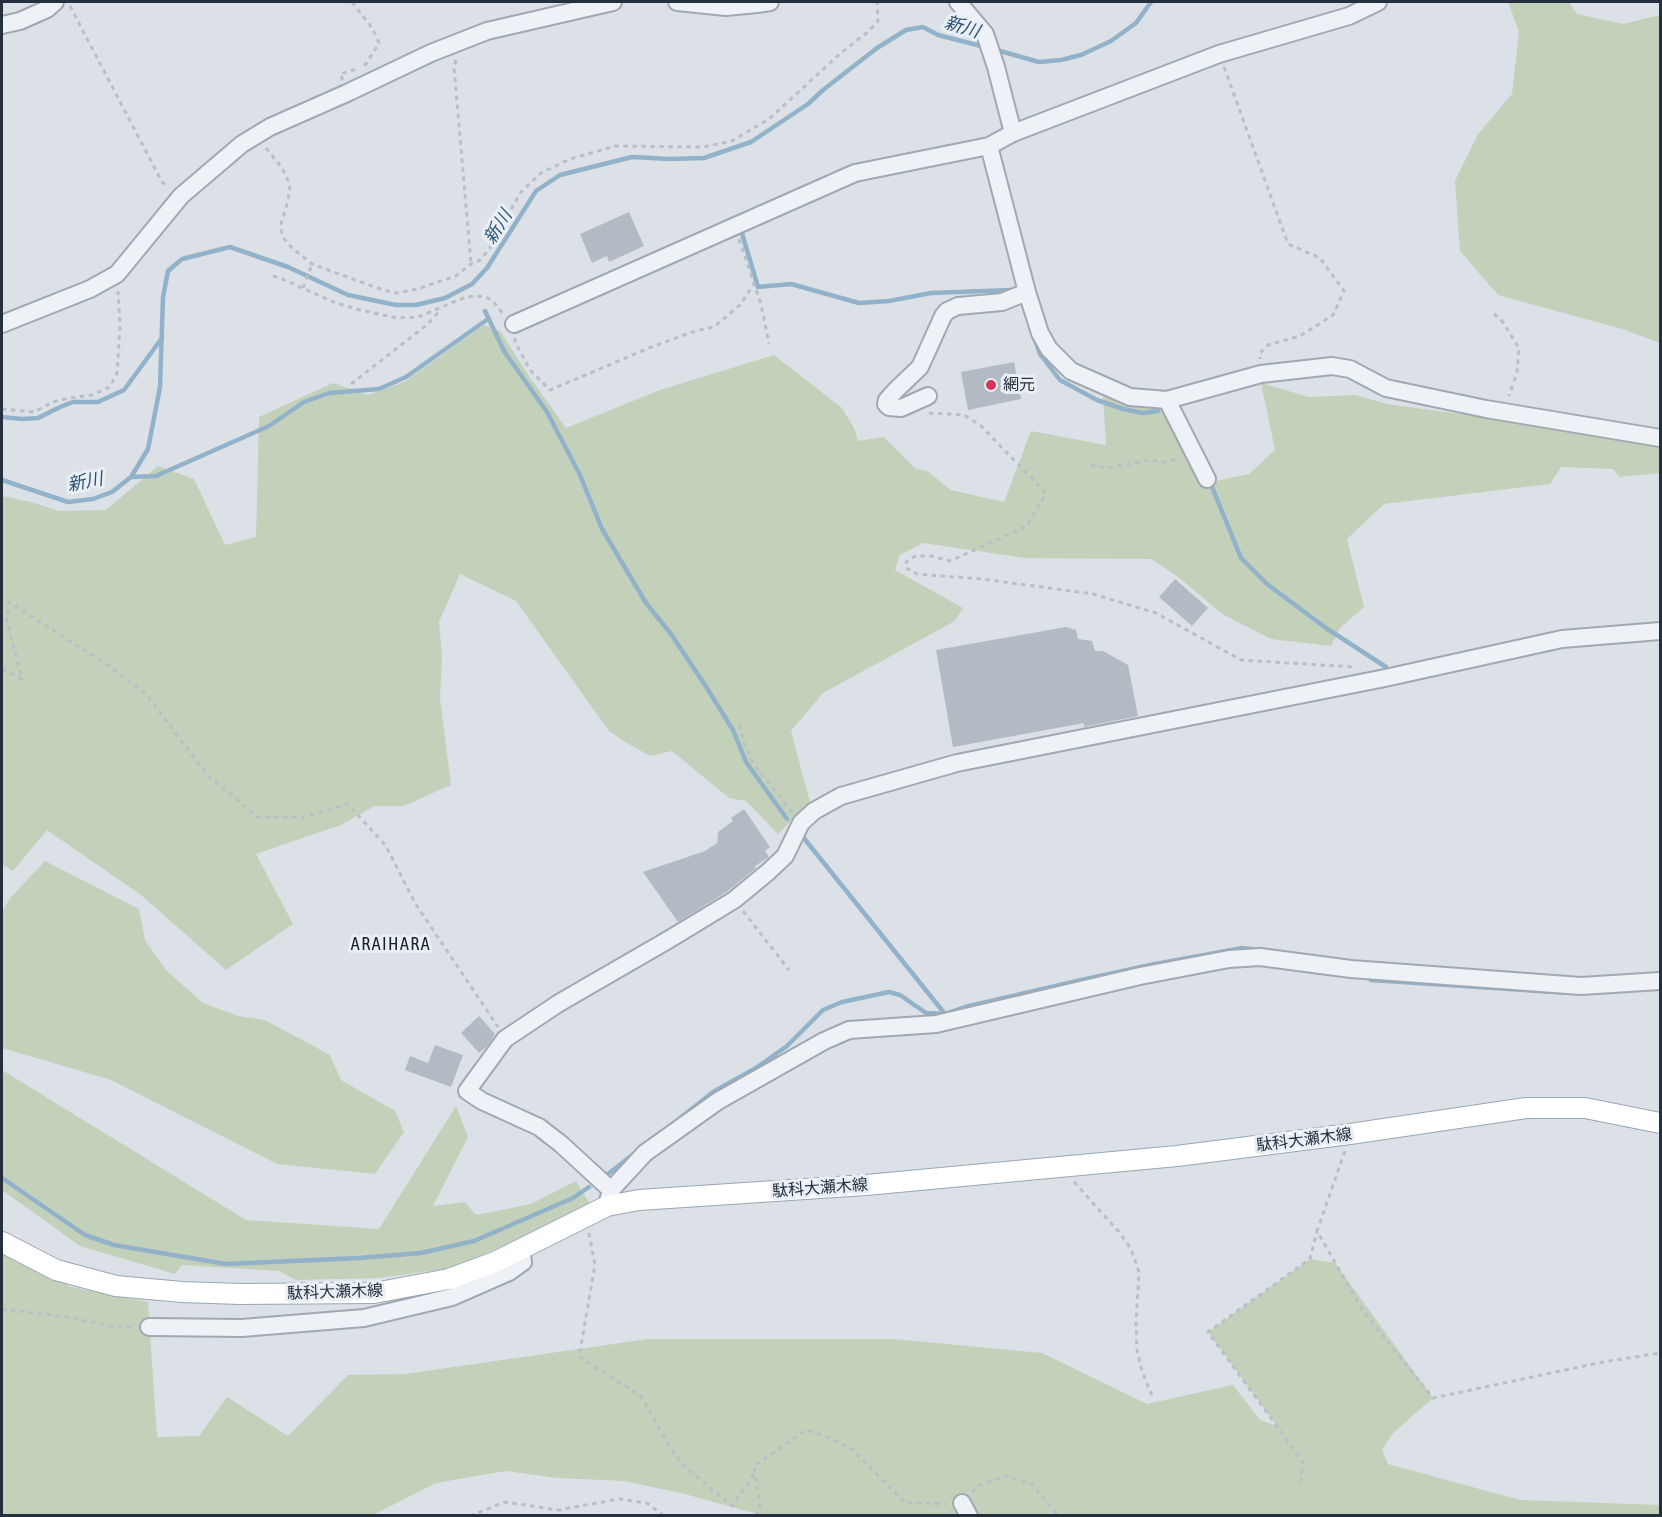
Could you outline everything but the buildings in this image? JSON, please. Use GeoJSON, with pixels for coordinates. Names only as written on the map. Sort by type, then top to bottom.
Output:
{"type":"FeatureCollection","features":[{"type":"Feature","properties":{"kind":"main road","name":"駄科大瀬木線"},"geometry":{"type":"LineString","coordinates":[[2,1242],[56,1270],[116,1286],[240,1294],[374,1293],[449,1279],[495,1262],[586,1217],[609,1198],[639,1200],[866,1185],[1177,1156],[1526,1108],[1585,1108],[1660,1123]]}},
{"type":"Feature","properties":{"kind":"street"},"geometry":{"type":"LineString","coordinates":[[2,25],[20,21],[47,9],[56,2]]}},
{"type":"Feature","properties":{"kind":"street"},"geometry":{"type":"LineString","coordinates":[[2,324],[90,289],[117,274],[181,196],[254,136],[270,127],[430,53],[487,31],[613,2]]}},
{"type":"Feature","properties":{"kind":"street"},"geometry":{"type":"LineString","coordinates":[[677,2],[726,7],[770,2]]}},
{"type":"Feature","properties":{"kind":"street"},"geometry":{"type":"LineString","coordinates":[[514,324],[855,173],[989,146],[1012,133],[1219,54],[1348,16],[1377,2]]}},
{"type":"Feature","properties":{"kind":"street"},"geometry":{"type":"LineString","coordinates":[[960,3],[985,34],[996,67],[1012,133]]}},
{"type":"Feature","properties":{"kind":"street"},"geometry":{"type":"LineString","coordinates":[[989,146],[1040,333],[1049,349],[1071,371],[1130,397],[1167,400],[1262,374],[1332,366],[1350,369],[1386,388],[1504,412],[1660,438]]}},
{"type":"Feature","properties":{"kind":"street"},"geometry":{"type":"LineString","coordinates":[[928,396],[901,408],[889,407],[886,404],[887,400],[920,367],[947,310],[958,306],[1002,302],[1027,292]]}},
{"type":"Feature","properties":{"kind":"street"},"geometry":{"type":"LineString","coordinates":[[1167,400],[1207,479]]}},
{"type":"Feature","properties":{"kind":"street"},"geometry":{"type":"LineString","coordinates":[[1660,631],[1562,639],[1385,678],[957,763],[841,796],[814,812],[801,823],[785,856],[734,900],[559,1003],[505,1039],[467,1091],[482,1101],[539,1127],[561,1144],[609,1198],[645,1153],[718,1101],[849,1029],[936,1024],[1140,976],[1229,959],[1260,957],[1351,969],[1581,986],[1660,981]]}},
{"type":"Feature","properties":{"kind":"street"},"geometry":{"type":"LineString","coordinates":[[149,1327],[242,1328],[364,1318],[452,1297],[509,1272],[523,1262],[521,1249]]}},
{"type":"Feature","properties":{"kind":"path"},"geometry":{"type":"LineString","coordinates":[[71,2],[70,7],[162,182],[181,196]]}},
{"type":"Feature","properties":{"kind":"path"},"geometry":{"type":"LineString","coordinates":[[347,93],[340,74],[366,64],[379,43],[372,28],[352,2]]}},
{"type":"Feature","properties":{"kind":"path"},"geometry":{"type":"LineString","coordinates":[[254,136],[271,153],[282,168],[290,185],[281,224],[282,236],[292,248],[311,265],[383,290],[396,293],[417,289],[456,276],[480,260],[490,248],[520,193],[541,173],[550,168],[570,159],[616,146],[703,147],[732,141],[769,119],[842,52],[869,31],[878,21],[877,2]]}},
{"type":"Feature","properties":{"kind":"path"},"geometry":{"type":"LineString","coordinates":[[1219,54],[1288,244],[1320,258],[1344,291],[1333,315],[1300,336],[1268,345],[1260,353],[1262,374]]}},
{"type":"Feature","properties":{"kind":"path"},"geometry":{"type":"LineString","coordinates":[[462,56],[456,60],[454,68],[471,264]]}},
{"type":"Feature","properties":{"kind":"path"},"geometry":{"type":"LineString","coordinates":[[735,226],[761,304],[769,344]]}},
{"type":"Feature","properties":{"kind":"path"},"geometry":{"type":"LineString","coordinates":[[303,287],[311,265]]}},
{"type":"Feature","properties":{"kind":"path"},"geometry":{"type":"LineString","coordinates":[[2,409],[34,412],[53,402],[92,395],[110,387],[117,373],[120,327],[117,274]]}},
{"type":"Feature","properties":{"kind":"path"},"geometry":{"type":"LineString","coordinates":[[273,276],[336,303],[397,318],[418,317],[466,297],[486,297],[493,301],[506,318],[514,324],[515,342],[530,370],[550,390],[649,348],[695,331],[714,327],[740,305],[754,284]]}},
{"type":"Feature","properties":{"kind":"path"},"geometry":{"type":"LineString","coordinates":[[351,384],[428,324],[442,308]]}},
{"type":"Feature","properties":{"kind":"path"},"geometry":{"type":"LineString","coordinates":[[1494,314],[1502,321],[1519,348],[1517,372],[1504,412]]}},
{"type":"Feature","properties":{"kind":"path"},"geometry":{"type":"LineString","coordinates":[[901,408],[933,414],[964,415],[980,424],[1046,493],[1027,526],[950,561],[931,555],[915,556],[906,562],[906,568],[917,574],[982,579],[1093,594],[1156,613],[1241,660],[1354,668]]}},
{"type":"Feature","properties":{"kind":"path"},"geometry":{"type":"LineString","coordinates":[[1091,465],[1107,468],[1150,460],[1164,462],[1173,460],[1190,444]]}},
{"type":"Feature","properties":{"kind":"path"},"geometry":{"type":"LineString","coordinates":[[2,669],[22,679],[7,621],[9,602],[115,670],[147,695],[207,775],[258,817],[303,817],[348,804],[386,846],[415,903],[505,1039]]}},
{"type":"Feature","properties":{"kind":"path"},"geometry":{"type":"LineString","coordinates":[[739,725],[745,746],[755,766],[801,823]]}},
{"type":"Feature","properties":{"kind":"path"},"geometry":{"type":"LineString","coordinates":[[734,900],[789,970]]}},
{"type":"Feature","properties":{"kind":"path"},"geometry":{"type":"LineString","coordinates":[[1301,1482],[1303,1462],[1208,1332],[1310,1259],[1350,1134]]}},
{"type":"Feature","properties":{"kind":"path"},"geometry":{"type":"LineString","coordinates":[[1060,1167],[1119,1232],[1131,1249],[1138,1272],[1137,1350],[1152,1396]]}},
{"type":"Feature","properties":{"kind":"path"},"geometry":{"type":"LineString","coordinates":[[586,1217],[595,1265],[579,1357],[640,1396],[683,1465],[732,1506],[755,1473]]}},
{"type":"Feature","properties":{"kind":"path"},"geometry":{"type":"LineString","coordinates":[[1317,1232],[1363,1311],[1433,1398],[1604,1362],[1660,1353]]}},
{"type":"Feature","properties":{"kind":"path"},"geometry":{"type":"LineString","coordinates":[[2,1309],[69,1317],[113,1327],[149,1327]]}},
{"type":"Feature","properties":{"kind":"path"},"geometry":{"type":"LineString","coordinates":[[756,1515],[760,1507],[754,1466],[806,1430],[852,1449],[905,1503],[965,1509],[980,1485],[1006,1476],[1032,1484],[1058,1515]]}},
{"type":"Feature","properties":{"kind":"path"},"geometry":{"type":"LineString","coordinates":[[470,1515],[505,1502],[558,1510],[619,1499],[648,1503],[664,1515]]}},
{"type":"Feature","properties":{"kind":"green space"},"geometry":{"type":"Polygon","coordinates":[[[1508,2],[1569,2],[1577,14],[1623,24],[1660,15],[1660,343],[1622,329],[1498,295],[1460,251],[1455,181],[1478,134],[1512,94],[1519,32],[1508,2]]]}},
{"type":"Feature","properties":{"kind":"green space"},"geometry":{"type":"Polygon","coordinates":[[[484,325],[500,331],[566,428],[660,390],[774,355],[842,408],[854,428],[858,441],[884,437],[916,469],[927,471],[951,490],[1004,502],[1031,431],[1106,445],[1103,396],[1165,405],[1207,483],[1249,474],[1275,450],[1261,383],[1309,397],[1355,395],[1387,404],[1660,443],[1660,473],[1620,477],[1613,469],[1561,467],[1550,484],[1384,504],[1347,539],[1364,607],[1340,628],[1331,646],[1271,639],[1222,614],[1177,576],[1151,559],[1025,558],[923,543],[900,555],[895,570],[963,608],[955,621],[823,693],[791,731],[810,802],[778,834],[746,801],[729,798],[672,751],[650,756],[609,731],[516,601],[460,574],[439,622],[442,656],[440,698],[451,785],[404,806],[375,806],[341,825],[256,854],[293,924],[226,970],[141,895],[47,830],[13,871],[2,864],[2,496],[59,511],[106,510],[158,466],[194,479],[225,545],[256,537],[259,417],[333,383],[368,395],[404,382],[484,325]]]}},
{"type":"Feature","properties":{"kind":"green space"},"geometry":{"type":"Polygon","coordinates":[[[45,861],[139,909],[145,940],[166,970],[203,1003],[238,1016],[265,1020],[330,1055],[341,1080],[395,1111],[404,1132],[375,1174],[277,1164],[111,1080],[2,1048],[2,912],[10,898],[45,861]]]}},
{"type":"Feature","properties":{"kind":"green space"},"geometry":{"type":"Polygon","coordinates":[[[2,1070],[246,1220],[379,1229],[456,1106],[468,1137],[433,1206],[465,1202],[476,1215],[531,1204],[576,1181],[590,1204],[540,1230],[452,1268],[380,1278],[296,1280],[279,1271],[182,1265],[175,1274],[80,1246],[2,1190],[2,1070]]]}},
{"type":"Feature","properties":{"kind":"green space"},"geometry":{"type":"Polygon","coordinates":[[[2,1250],[71,1287],[148,1302],[157,1437],[199,1436],[227,1397],[288,1436],[348,1375],[405,1374],[648,1339],[894,1339],[1042,1353],[1147,1404],[1233,1385],[1260,1420],[1277,1426],[1208,1332],[1310,1259],[1335,1263],[1433,1398],[1393,1433],[1382,1450],[1388,1464],[1520,1500],[1660,1505],[1660,1515],[765,1516],[681,1493],[624,1481],[557,1478],[506,1471],[436,1483],[373,1515],[2,1515],[2,1250]]]}},
{"type":"Feature","properties":{"kind":"waterway","name":"新川"},"geometry":{"type":"LineString","coordinates":[[993,49],[1039,62],[1081,55],[1111,41],[1136,23],[1151,2]]}},
{"type":"Feature","properties":{"kind":"waterway","name":"新川"},"geometry":{"type":"LineString","coordinates":[[2,480],[68,502],[93,499],[112,492],[131,477],[148,449],[160,387],[163,297],[168,271],[182,259],[230,247],[288,267],[348,295],[396,305],[416,305],[445,298],[472,284],[487,268],[536,191],[560,175],[632,157],[704,158],[751,142],[808,104],[877,48],[906,30],[923,27],[938,35],[985,47]]}},
{"type":"Feature","properties":{"kind":"waterway"},"geometry":{"type":"LineString","coordinates":[[741,230],[758,287],[791,284],[859,303],[889,301],[931,293],[1012,290]]}},
{"type":"Feature","properties":{"kind":"waterway"},"geometry":{"type":"LineString","coordinates":[[485,311],[504,351],[547,412],[580,475],[602,529],[646,603],[671,634],[733,730],[746,762],[787,819]]}},
{"type":"Feature","properties":{"kind":"waterway"},"geometry":{"type":"LineString","coordinates":[[131,477],[156,476],[269,426],[304,402],[329,393],[379,389],[406,377],[488,319]]}},
{"type":"Feature","properties":{"kind":"waterway"},"geometry":{"type":"LineString","coordinates":[[2,417],[38,418],[73,402],[98,402],[124,390],[162,338]]}},
{"type":"Feature","properties":{"kind":"waterway"},"geometry":{"type":"LineString","coordinates":[[1035,340],[1040,354],[1060,380],[1097,400],[1123,409],[1143,413],[1158,411]]}},
{"type":"Feature","properties":{"kind":"waterway"},"geometry":{"type":"LineString","coordinates":[[1210,482],[1241,558],[1267,584],[1326,628],[1386,667]]}},
{"type":"Feature","properties":{"kind":"waterway"},"geometry":{"type":"LineString","coordinates":[[803,837],[945,1014]]}},
{"type":"Feature","properties":{"kind":"waterway"},"geometry":{"type":"LineString","coordinates":[[679,1119],[713,1092],[756,1068],[787,1046],[823,1010],[842,1002],[889,992],[900,995],[926,1013],[945,1014],[965,1007],[1150,965],[1242,948],[1258,950]]}},
{"type":"Feature","properties":{"kind":"waterway"},"geometry":{"type":"LineString","coordinates":[[1367,974],[1371,980],[1571,993]]}},
{"type":"Feature","properties":{"kind":"waterway"},"geometry":{"type":"LineString","coordinates":[[603,1178],[636,1152]]}},
{"type":"Feature","properties":{"kind":"waterway"},"geometry":{"type":"LineString","coordinates":[[2,1178],[85,1235],[114,1245],[226,1264],[421,1253],[474,1241],[573,1198],[589,1187]]}},
{"type":"Feature","properties":{"kind":"place","name":"網元"},"geometry":{"type":"Point","coordinates":[991,385]}},
{"type":"Feature","properties":{"kind":"district","name":"ARAIHARA"},"geometry":{"type":"Point","coordinates":[391,944]}}]}
